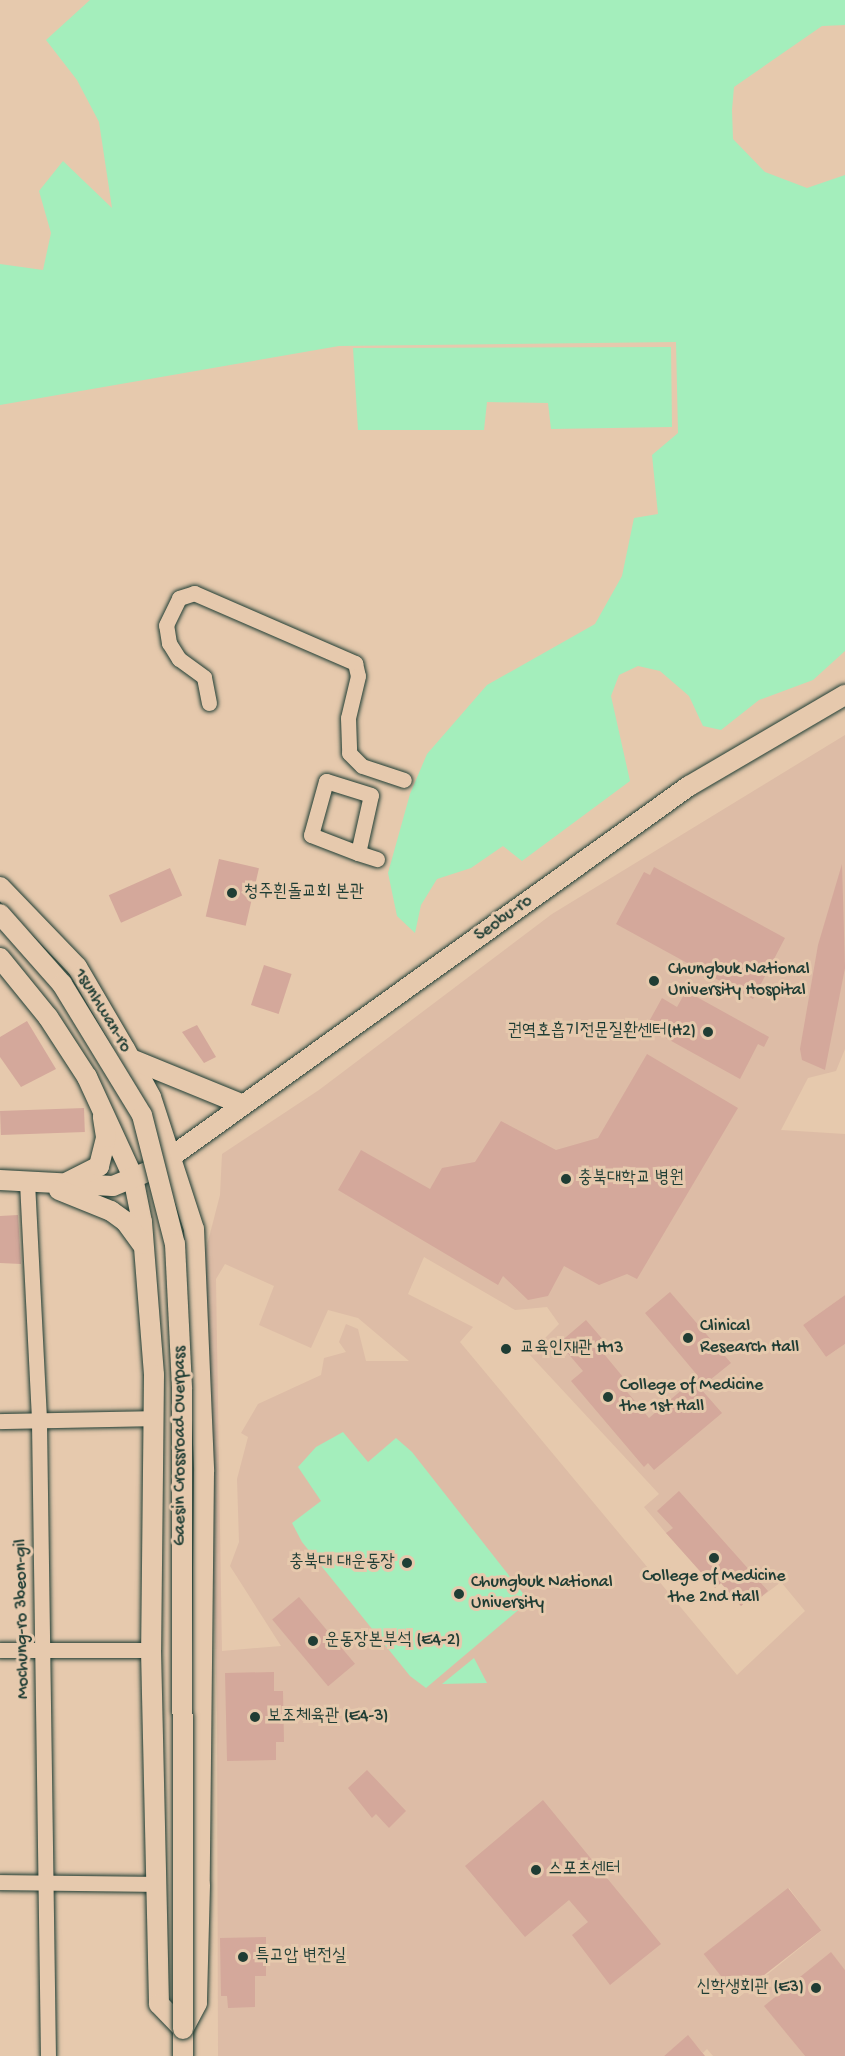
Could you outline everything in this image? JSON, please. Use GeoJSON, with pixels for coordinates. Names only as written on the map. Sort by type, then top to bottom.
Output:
{"type":"FeatureCollection","features":[{"type":"Feature","properties":{"kind":"main road","name":"Seobu-ro"},"geometry":{"type":"LineString","coordinates":[[27,1182],[113,1186],[133,1178],[172,1156],[241,1104],[426,978],[689,786],[845,695]]}},
{"type":"Feature","properties":{"kind":"main road","name":"1sunhwan-ro"},"geometry":{"type":"LineString","coordinates":[[0,887],[77,967],[131,1059],[152,1097],[194,1229],[204,1472],[197,2003],[183,2029]]}},
{"type":"Feature","properties":{"kind":"main road","name":"Gaesin Crossroad Overpass"},"geometry":{"type":"LineString","coordinates":[[0,914],[62,984],[142,1115],[175,1244],[182,1389],[183,2029]]}},
{"type":"Feature","properties":{"kind":"main road"},"geometry":{"type":"LineString","coordinates":[[0,958],[48,1017],[102,1108],[133,1178],[144,1248],[153,1418],[151,1650],[159,2004],[183,2029],[183,2056]]}},
{"type":"Feature","properties":{"kind":"main road"},"geometry":{"type":"LineString","coordinates":[[131,1059],[241,1104]]}},
{"type":"Feature","properties":{"kind":"main road"},"geometry":{"type":"LineString","coordinates":[[65,1183],[99,1166],[106,1137],[102,1108]]}},
{"type":"Feature","properties":{"kind":"main road"},"geometry":{"type":"LineString","coordinates":[[0,1180],[27,1182],[111,1211],[126,1222],[144,1248]]}},
{"type":"Feature","properties":{"kind":"street"},"geometry":{"type":"LineString","coordinates":[[209,703],[204,677],[179,659],[169,643],[166,626],[179,598],[194,593],[355,663],[358,676],[348,718],[349,753],[362,766],[404,780]]}},
{"type":"Feature","properties":{"kind":"street"},"geometry":{"type":"LineString","coordinates":[[358,853],[371,795],[326,781],[311,836],[358,853],[377,859]]}},
{"type":"Feature","properties":{"kind":"street","name":"Mochung-ro 3beon-gil"},"geometry":{"type":"LineString","coordinates":[[27,1182],[39,1422],[48,1883],[48,2056]]}},
{"type":"Feature","properties":{"kind":"street"},"geometry":{"type":"LineString","coordinates":[[0,1421],[153,1418]]}},
{"type":"Feature","properties":{"kind":"street"},"geometry":{"type":"LineString","coordinates":[[0,1650],[151,1650]]}},
{"type":"Feature","properties":{"kind":"street"},"geometry":{"type":"LineString","coordinates":[[0,1882],[155,1884]]}},
{"type":"Feature","properties":{"kind":"shaded area","name":"Chungbuk National University"},"geometry":{"type":"Polygon","coordinates":[[[845,735],[845,1049],[836,1071],[808,1078],[781,1130],[845,1134],[845,1295],[803,1325],[826,1357],[845,1344],[845,1970],[831,1953],[765,2006],[805,2056],[713,2056],[707,2049],[703,2053],[688,2036],[664,2056],[218,2056],[217,1713],[205,1253],[220,1195],[222,1154],[319,1090],[552,914],[845,735]],[[424,1257],[408,1294],[473,1327],[460,1342],[737,1675],[805,1611],[781,1582],[755,1602],[750,1598],[741,1606],[721,1583],[715,1588],[666,1533],[644,1507],[659,1494],[529,1354],[559,1324],[547,1307],[515,1310],[424,1257]],[[225,1264],[216,1279],[222,1651],[281,1646],[230,1566],[239,1542],[237,1479],[248,1437],[241,1433],[258,1404],[321,1375],[324,1358],[346,1352],[339,1342],[346,1324],[358,1329],[366,1361],[409,1361],[358,1318],[328,1310],[311,1348],[259,1325],[274,1286],[225,1264]],[[789,1888],[707,1956],[738,1998],[821,1931],[789,1888]]]}},
{"type":"Feature","properties":{"kind":"green space"},"geometry":{"type":"Polygon","coordinates":[[[90,0],[845,0],[845,25],[822,26],[734,87],[732,110],[733,139],[765,172],[807,188],[845,175],[845,651],[813,680],[759,700],[721,730],[703,726],[689,696],[660,671],[638,666],[619,675],[611,696],[630,781],[522,861],[503,846],[471,868],[437,879],[421,905],[415,933],[397,916],[388,873],[410,794],[427,754],[487,685],[595,624],[622,576],[634,518],[658,514],[652,455],[678,433],[676,342],[339,346],[0,405],[0,264],[43,270],[51,233],[39,191],[63,161],[112,208],[99,122],[77,80],[46,40],[90,0]]]}},
{"type":"Feature","properties":{"kind":"green space"},"geometry":{"type":"Polygon","coordinates":[[[671,347],[672,427],[551,429],[548,403],[487,402],[484,430],[358,430],[353,348],[671,347]]]}},
{"type":"Feature","properties":{"kind":"green space"},"geometry":{"type":"Polygon","coordinates":[[[343,1432],[368,1462],[396,1438],[412,1452],[529,1601],[426,1688],[410,1676],[302,1542],[292,1523],[321,1501],[298,1467],[316,1447],[343,1432]]]}},
{"type":"Feature","properties":{"kind":"green space"},"geometry":{"type":"Polygon","coordinates":[[[474,1658],[487,1683],[442,1684],[474,1658]]]}},
{"type":"Feature","properties":{"kind":"building","name":"청주흰돌교회 본관"},"geometry":{"type":"Polygon","coordinates":[[[219,859],[259,868],[246,926],[206,916],[219,859]]]}},
{"type":"Feature","properties":{"kind":"building"},"geometry":{"type":"Polygon","coordinates":[[[842,864],[845,968],[825,1070],[802,1060],[800,1049],[818,945],[842,864]]]}},
{"type":"Feature","properties":{"kind":"building"},"geometry":{"type":"Polygon","coordinates":[[[654,867],[785,938],[753,999],[616,924],[644,872],[650,875],[654,867]]]}},
{"type":"Feature","properties":{"kind":"building"},"geometry":{"type":"Polygon","coordinates":[[[170,868],[182,895],[121,923],[109,895],[170,868]]]}},
{"type":"Feature","properties":{"kind":"building"},"geometry":{"type":"Polygon","coordinates":[[[264,965],[292,974],[279,1014],[251,1005],[264,965]]]}},
{"type":"Feature","properties":{"kind":"building","name":"권역호흡기전문질환센터(H2)"},"geometry":{"type":"Polygon","coordinates":[[[686,991],[769,1037],[764,1047],[758,1044],[740,1079],[646,1027],[662,998],[677,1007],[686,991]]]}},
{"type":"Feature","properties":{"kind":"building"},"geometry":{"type":"Polygon","coordinates":[[[27,1021],[56,1069],[21,1087],[0,1057],[0,1037],[27,1021]]]}},
{"type":"Feature","properties":{"kind":"building"},"geometry":{"type":"Polygon","coordinates":[[[197,1025],[216,1057],[204,1063],[182,1032],[197,1025]]]}},
{"type":"Feature","properties":{"kind":"building","name":"충북대학교 병원"},"geometry":{"type":"Polygon","coordinates":[[[647,1054],[738,1108],[637,1279],[627,1274],[599,1285],[564,1266],[548,1296],[528,1300],[503,1276],[498,1285],[338,1190],[361,1150],[430,1189],[442,1168],[475,1162],[501,1121],[556,1150],[598,1138],[647,1054]]]}},
{"type":"Feature","properties":{"kind":"building"},"geometry":{"type":"Polygon","coordinates":[[[84,1108],[85,1132],[1,1135],[0,1111],[84,1108]]]}},
{"type":"Feature","properties":{"kind":"building"},"geometry":{"type":"Polygon","coordinates":[[[18,1215],[21,1264],[0,1263],[0,1216],[18,1215]]]}},
{"type":"Feature","properties":{"kind":"building","name":"College of Medicine the 1st Hall"},"geometry":{"type":"Polygon","coordinates":[[[670,1292],[731,1363],[700,1388],[722,1413],[654,1470],[648,1463],[644,1467],[571,1381],[583,1371],[559,1343],[586,1320],[605,1342],[599,1348],[623,1377],[618,1381],[649,1418],[698,1376],[645,1313],[670,1292]]]}},
{"type":"Feature","properties":{"kind":"building"},"geometry":{"type":"Polygon","coordinates":[[[845,1295],[845,1344],[826,1357],[803,1325],[845,1295]]]}},
{"type":"Feature","properties":{"kind":"building","name":"College of Medicine the 2nd Hall"},"geometry":{"type":"Polygon","coordinates":[[[679,1491],[768,1591],[755,1602],[750,1597],[741,1606],[721,1583],[715,1588],[666,1533],[673,1528],[657,1511],[679,1491]]]}},
{"type":"Feature","properties":{"kind":"building","name":"운동장본부석 (E4-2)"},"geometry":{"type":"Polygon","coordinates":[[[299,1597],[355,1664],[328,1686],[272,1619],[299,1597]]]}},
{"type":"Feature","properties":{"kind":"building","name":"보조체육관 (E4-3)"},"geometry":{"type":"Polygon","coordinates":[[[274,1672],[274,1691],[283,1691],[284,1742],[276,1742],[276,1760],[227,1761],[225,1673],[274,1672]]]}},
{"type":"Feature","properties":{"kind":"building"},"geometry":{"type":"Polygon","coordinates":[[[367,1770],[406,1811],[389,1828],[376,1814],[372,1818],[348,1788],[367,1770]]]}},
{"type":"Feature","properties":{"kind":"building"},"geometry":{"type":"Polygon","coordinates":[[[543,1800],[661,1944],[610,1985],[572,1935],[588,1922],[569,1900],[525,1937],[465,1866],[543,1800]]]}},
{"type":"Feature","properties":{"kind":"building"},"geometry":{"type":"Polygon","coordinates":[[[788,1888],[821,1931],[737,1996],[704,1954],[788,1888]]]}},
{"type":"Feature","properties":{"kind":"building","name":"특고압 변전실"},"geometry":{"type":"Polygon","coordinates":[[[266,1937],[266,1976],[255,1976],[255,2007],[228,2008],[227,1996],[221,1996],[220,1938],[266,1937]]]}},
{"type":"Feature","properties":{"kind":"building","name":"신학생회관 (E3)"},"geometry":{"type":"Polygon","coordinates":[[[831,1952],[845,1970],[845,2056],[805,2056],[764,2006],[831,1952]]]}},
{"type":"Feature","properties":{"kind":"building"},"geometry":{"type":"Polygon","coordinates":[[[688,2035],[705,2056],[664,2056],[688,2035]]]}},
{"type":"Feature","properties":{"kind":"place","name":"청주흰돌교회 본관"},"geometry":{"type":"Point","coordinates":[232,893]}},
{"type":"Feature","properties":{"kind":"place","name":"Chungbuk National University Hospital"},"geometry":{"type":"Point","coordinates":[654,981]}},
{"type":"Feature","properties":{"kind":"place","name":"권역호흡기전문질환센터(H2)"},"geometry":{"type":"Point","coordinates":[708,1032]}},
{"type":"Feature","properties":{"kind":"place","name":"충북대학교 병원"},"geometry":{"type":"Point","coordinates":[566,1179]}},
{"type":"Feature","properties":{"kind":"place","name":"Clinical Research Hall"},"geometry":{"type":"Point","coordinates":[688,1338]}},
{"type":"Feature","properties":{"kind":"place","name":"교육인재관 H13"},"geometry":{"type":"Point","coordinates":[506,1349]}},
{"type":"Feature","properties":{"kind":"place","name":"College of Medicine the 1st Hall"},"geometry":{"type":"Point","coordinates":[608,1397]}},
{"type":"Feature","properties":{"kind":"place","name":"College of Medicine the 2nd Hall"},"geometry":{"type":"Point","coordinates":[714,1558]}},
{"type":"Feature","properties":{"kind":"place","name":"충북대 대운동장"},"geometry":{"type":"Point","coordinates":[407,1563]}},
{"type":"Feature","properties":{"kind":"place","name":"Chungbuk National University"},"geometry":{"type":"Point","coordinates":[459,1594]}},
{"type":"Feature","properties":{"kind":"place","name":"운동장본부석 (E4-2)"},"geometry":{"type":"Point","coordinates":[313,1641]}},
{"type":"Feature","properties":{"kind":"place","name":"보조체육관 (E4-3)"},"geometry":{"type":"Point","coordinates":[255,1717]}},
{"type":"Feature","properties":{"kind":"place","name":"스포츠센터"},"geometry":{"type":"Point","coordinates":[536,1870]}},
{"type":"Feature","properties":{"kind":"place","name":"특고압 변전실"},"geometry":{"type":"Point","coordinates":[243,1957]}},
{"type":"Feature","properties":{"kind":"place","name":"신학생회관 (E3)"},"geometry":{"type":"Point","coordinates":[816,1988]}}]}
